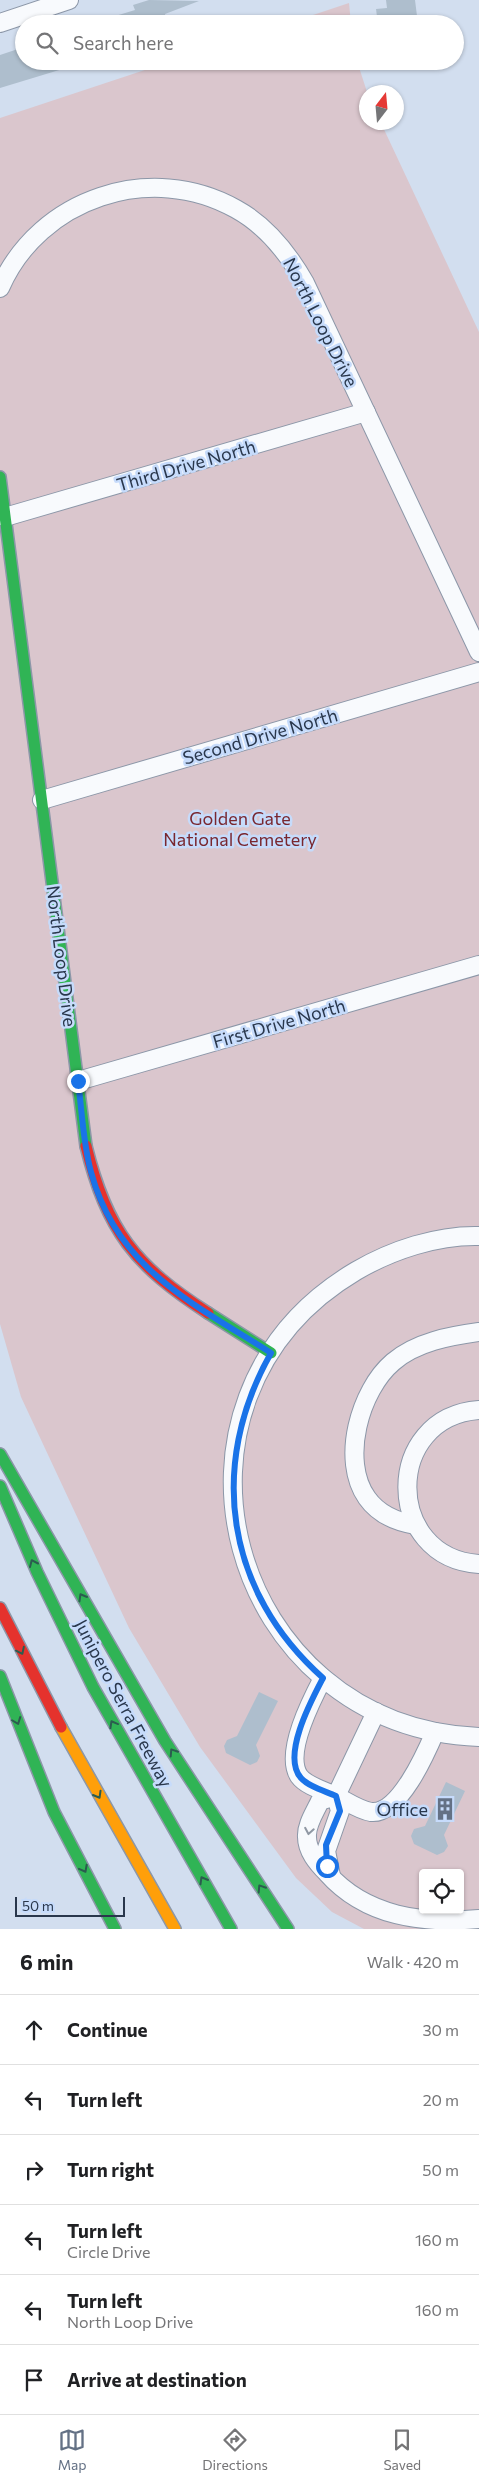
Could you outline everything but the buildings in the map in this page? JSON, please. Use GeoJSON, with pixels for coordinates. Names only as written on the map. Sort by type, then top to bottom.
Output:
{"type":"FeatureCollection","features":[{"type":"Feature","properties":{"kind":"main road","name":"North Loop Drive"},"geometry":{"type":"LineString","coordinates":[[0,478],[87,1150],[94,1182],[103,1207],[124,1243],[143,1265],[164,1284],[271,1353]]}},
{"type":"Feature","properties":{"kind":"main road"},"geometry":{"type":"LineString","coordinates":[[0,1454],[158,1728],[288,1929]]}},
{"type":"Feature","properties":{"kind":"main road","name":"Junipero Serra Freeway"},"geometry":{"type":"LineString","coordinates":[[0,1486],[37,1572],[97,1695],[231,1927]]}},
{"type":"Feature","properties":{"kind":"main road"},"geometry":{"type":"LineString","coordinates":[[0,1608],[81,1765],[175,1929]]}},
{"type":"Feature","properties":{"kind":"main road"},"geometry":{"type":"LineString","coordinates":[[0,1676],[45,1792],[116,1929]]}},
{"type":"Feature","properties":{"kind":"street"},"geometry":{"type":"LineString","coordinates":[[24,15],[69,0]]}},
{"type":"Feature","properties":{"kind":"street"},"geometry":{"type":"LineString","coordinates":[[0,23],[15,18]]}},
{"type":"Feature","properties":{"kind":"street","name":"North Loop Drive"},"geometry":{"type":"LineString","coordinates":[[0,288],[17,258],[37,234],[62,214],[90,200],[120,191],[149,187],[177,189],[214,199],[238,210],[261,226],[291,259],[305,283],[479,652]]}},
{"type":"Feature","properties":{"kind":"street","name":"Third Drive North"},"geometry":{"type":"LineString","coordinates":[[5,517],[366,412]]}},
{"type":"Feature","properties":{"kind":"street","name":"Second Drive North"},"geometry":{"type":"LineString","coordinates":[[42,800],[479,672]]}},
{"type":"Feature","properties":{"kind":"street","name":"First Drive North"},"geometry":{"type":"LineString","coordinates":[[78,1081],[479,965]]}},
{"type":"Feature","properties":{"kind":"street"},"geometry":{"type":"LineString","coordinates":[[479,1236],[421,1244],[376,1259],[345,1278],[312,1303],[271,1353],[250,1394],[238,1434],[233,1474],[237,1533],[253,1584],[270,1618],[296,1652],[323,1678],[348,1697],[376,1712],[406,1724],[435,1732],[479,1736]]}},
{"type":"Feature","properties":{"kind":"street"},"geometry":{"type":"LineString","coordinates":[[416,1525],[398,1521],[382,1513],[363,1491],[356,1455],[357,1431],[362,1409],[377,1379],[403,1355],[430,1343],[479,1332]]}},
{"type":"Feature","properties":{"kind":"street"},"geometry":{"type":"LineString","coordinates":[[479,1410],[464,1412],[445,1420],[429,1432],[417,1448],[409,1466],[406,1486],[409,1506],[416,1525],[428,1541],[445,1554],[464,1562],[479,1564]]}},
{"type":"Feature","properties":{"kind":"street"},"geometry":{"type":"LineString","coordinates":[[323,1678],[303,1718],[297,1747],[296,1766],[303,1780],[369,1812],[386,1807],[414,1776],[435,1732]]}},
{"type":"Feature","properties":{"kind":"street"},"geometry":{"type":"LineString","coordinates":[[376,1712],[336,1796],[320,1801],[310,1824],[307,1837],[315,1859],[332,1879],[356,1899],[388,1914],[426,1920],[479,1919]]}},
{"type":"Feature","properties":{"kind":"green space"},"geometry":{"type":"Polygon","coordinates":[[[349,3],[350,15],[313,15],[349,3]]]}},
{"type":"Feature","properties":{"kind":"green space","name":"Golden Gate National Cemetery"},"geometry":{"type":"Polygon","coordinates":[[[145,70],[360,70],[365,85],[359,85],[359,130],[384,130],[479,332],[479,1929],[364,1929],[332,1912],[296,1878],[200,1747],[129,1628],[21,1397],[0,1324],[0,118],[145,70]]]}},
{"type":"Feature","properties":{"kind":"traffic: fast"},"geometry":{"type":"LineString","coordinates":[[0,477],[86,1146]]}},
{"type":"Feature","properties":{"kind":"traffic: fast"},"geometry":{"type":"LineString","coordinates":[[208,1313],[271,1353]]}},
{"type":"Feature","properties":{"kind":"traffic: fast"},"geometry":{"type":"LineString","coordinates":[[0,1454],[165,1741],[288,1929]]}},
{"type":"Feature","properties":{"kind":"traffic: fast"},"geometry":{"type":"LineString","coordinates":[[0,1486],[37,1572],[93,1687],[231,1929]]}},
{"type":"Feature","properties":{"kind":"traffic: fast"},"geometry":{"type":"LineString","coordinates":[[0,1676],[54,1812],[115,1929]]}},
{"type":"Feature","properties":{"kind":"traffic: slow"},"geometry":{"type":"LineString","coordinates":[[61,1727],[175,1929]]}},
{"type":"Feature","properties":{"kind":"traffic: jam"},"geometry":{"type":"LineString","coordinates":[[86,1146],[94,1176],[104,1201],[127,1244],[161,1279],[208,1313]]}},
{"type":"Feature","properties":{"kind":"traffic: jam"},"geometry":{"type":"LineString","coordinates":[[0,1608],[61,1727]]}},
{"type":"Feature","properties":{"kind":"place","name":"Office"},"geometry":{"type":"Point","coordinates":[445,1809]}},
{"type":"Feature","properties":{"kind":"route"},"geometry":{"type":"LineString","coordinates":[[78,1081],[90,1169],[103,1207],[124,1243],[143,1265],[164,1284],[271,1353],[250,1394],[238,1434],[233,1474],[234,1515],[246,1567],[260,1600],[270,1618],[296,1652],[323,1678],[303,1718],[298,1738],[296,1766],[299,1776],[303,1780],[336,1796],[340,1811],[326,1845],[327,1866]]}}]}
